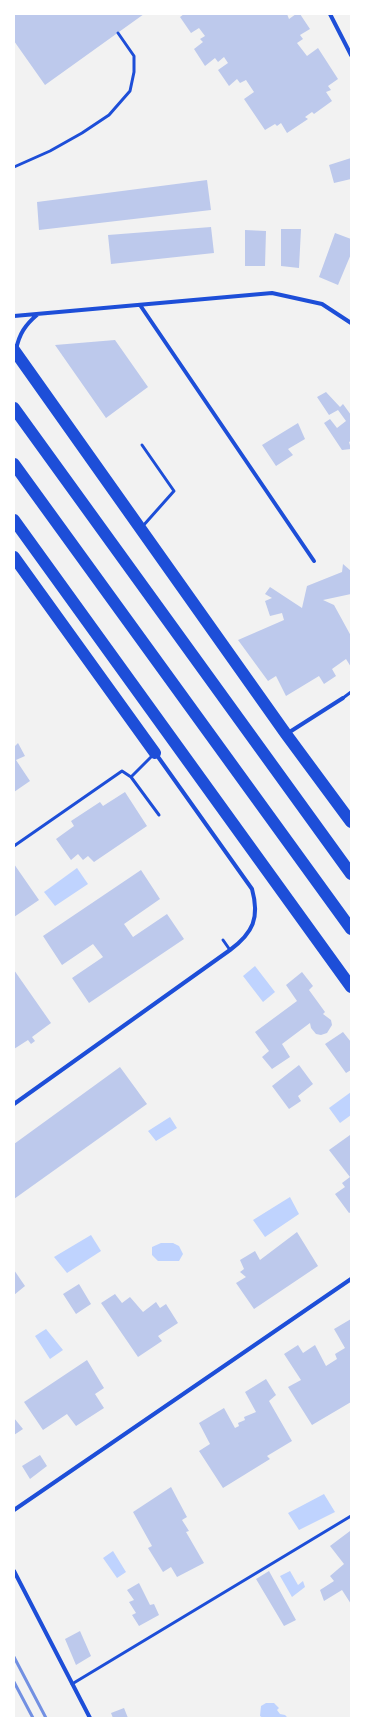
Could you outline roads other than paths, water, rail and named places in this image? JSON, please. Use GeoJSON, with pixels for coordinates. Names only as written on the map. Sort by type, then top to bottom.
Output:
{"type":"FeatureCollection","features":[{"type":"Feature","properties":{"kind":"highway"},"geometry":{"type":"LineString","coordinates":[[15,351],[286,734],[351,822]]}},
{"type":"Feature","properties":{"kind":"highway"},"geometry":{"type":"LineString","coordinates":[[14,408],[351,874]]}},
{"type":"Feature","properties":{"kind":"highway"},"geometry":{"type":"LineString","coordinates":[[14,464],[351,930]]}},
{"type":"Feature","properties":{"kind":"highway"},"geometry":{"type":"LineString","coordinates":[[14,520],[351,987]]}},
{"type":"Feature","properties":{"kind":"highway"},"geometry":{"type":"LineString","coordinates":[[14,557],[155,753]]}},
{"type":"Feature","properties":{"kind":"street"},"geometry":{"type":"LineString","coordinates":[[330,14],[351,55]]}},
{"type":"Feature","properties":{"kind":"street"},"geometry":{"type":"LineString","coordinates":[[14,316],[272,293],[322,304],[351,323]]}},
{"type":"Feature","properties":{"kind":"street"},"geometry":{"type":"LineString","coordinates":[[140,305],[314,561]]}},
{"type":"Feature","properties":{"kind":"street"},"geometry":{"type":"LineString","coordinates":[[15,351],[20,333],[28,322],[38,314]]}},
{"type":"Feature","properties":{"kind":"street"},"geometry":{"type":"LineString","coordinates":[[286,734],[343,698]]}},
{"type":"Feature","properties":{"kind":"street"},"geometry":{"type":"LineString","coordinates":[[14,1104],[241,942],[250,932],[254,922],[255,900],[252,889],[155,753]]}},
{"type":"Feature","properties":{"kind":"street"},"geometry":{"type":"LineString","coordinates":[[14,1510],[351,1279]]}},
{"type":"Feature","properties":{"kind":"street"},"geometry":{"type":"LineString","coordinates":[[14,1571],[90,1718]]}},
{"type":"Feature","properties":{"kind":"lane"},"geometry":{"type":"LineString","coordinates":[[14,167],[50,151],[82,133],[109,115],[130,91],[134,72],[134,56],[118,33]]}},
{"type":"Feature","properties":{"kind":"lane"},"geometry":{"type":"LineString","coordinates":[[141,528],[174,491],[142,445]]}},
{"type":"Feature","properties":{"kind":"lane"},"geometry":{"type":"LineString","coordinates":[[343,698],[351,692]]}},
{"type":"Feature","properties":{"kind":"lane"},"geometry":{"type":"LineString","coordinates":[[130,777],[155,753]]}},
{"type":"Feature","properties":{"kind":"lane"},"geometry":{"type":"LineString","coordinates":[[14,846],[122,771],[130,777],[159,815]]}},
{"type":"Feature","properties":{"kind":"lane"},"geometry":{"type":"LineString","coordinates":[[223,940],[230,950]]}},
{"type":"Feature","properties":{"kind":"lane"},"geometry":{"type":"LineString","coordinates":[[72,1684],[351,1516]]}},
{"type":"Feature","properties":{"kind":"water"},"geometry":{"type":"Polygon","coordinates":[[[77,868],[88,884],[55,906],[44,892],[77,868]]]}},
{"type":"Feature","properties":{"kind":"water"},"geometry":{"type":"Polygon","coordinates":[[[255,966],[275,992],[263,1002],[243,976],[255,966]]]}},
{"type":"Feature","properties":{"kind":"water"},"geometry":{"type":"Polygon","coordinates":[[[351,1092],[351,1115],[340,1123],[329,1108],[351,1092]]]}},
{"type":"Feature","properties":{"kind":"water"},"geometry":{"type":"Polygon","coordinates":[[[170,1117],[177,1128],[156,1141],[148,1131],[170,1117]]]}},
{"type":"Feature","properties":{"kind":"water"},"geometry":{"type":"Polygon","coordinates":[[[290,1197],[299,1214],[265,1237],[253,1220],[290,1197]]]}},
{"type":"Feature","properties":{"kind":"water"},"geometry":{"type":"Polygon","coordinates":[[[91,1235],[101,1251],[67,1273],[54,1257],[91,1235]]]}},
{"type":"Feature","properties":{"kind":"water"},"geometry":{"type":"Polygon","coordinates":[[[161,1243],[173,1243],[179,1246],[183,1254],[179,1261],[158,1261],[152,1255],[152,1247],[161,1243]]]}},
{"type":"Feature","properties":{"kind":"water"},"geometry":{"type":"Polygon","coordinates":[[[46,1329],[63,1350],[50,1359],[35,1336],[46,1329]]]}},
{"type":"Feature","properties":{"kind":"water"},"geometry":{"type":"Polygon","coordinates":[[[324,1494],[335,1512],[299,1530],[288,1513],[324,1494]]]}},
{"type":"Feature","properties":{"kind":"water"},"geometry":{"type":"Polygon","coordinates":[[[113,1551],[126,1572],[117,1578],[103,1558],[113,1551]]]}},
{"type":"Feature","properties":{"kind":"water"},"geometry":{"type":"Polygon","coordinates":[[[290,1571],[298,1585],[303,1581],[305,1587],[292,1597],[280,1576],[290,1571]]]}},
{"type":"Feature","properties":{"kind":"water"},"geometry":{"type":"Polygon","coordinates":[[[266,1703],[274,1703],[279,1708],[277,1710],[280,1714],[285,1715],[288,1718],[263,1718],[260,1716],[261,1706],[266,1703]]]}},
{"type":"Feature","properties":{"kind":"railway"},"geometry":{"type":"LineString","coordinates":[[14,1657],[46,1718]]}},
{"type":"Feature","properties":{"kind":"railway"},"geometry":{"type":"LineString","coordinates":[[14,1682],[33,1718]]}}]}
